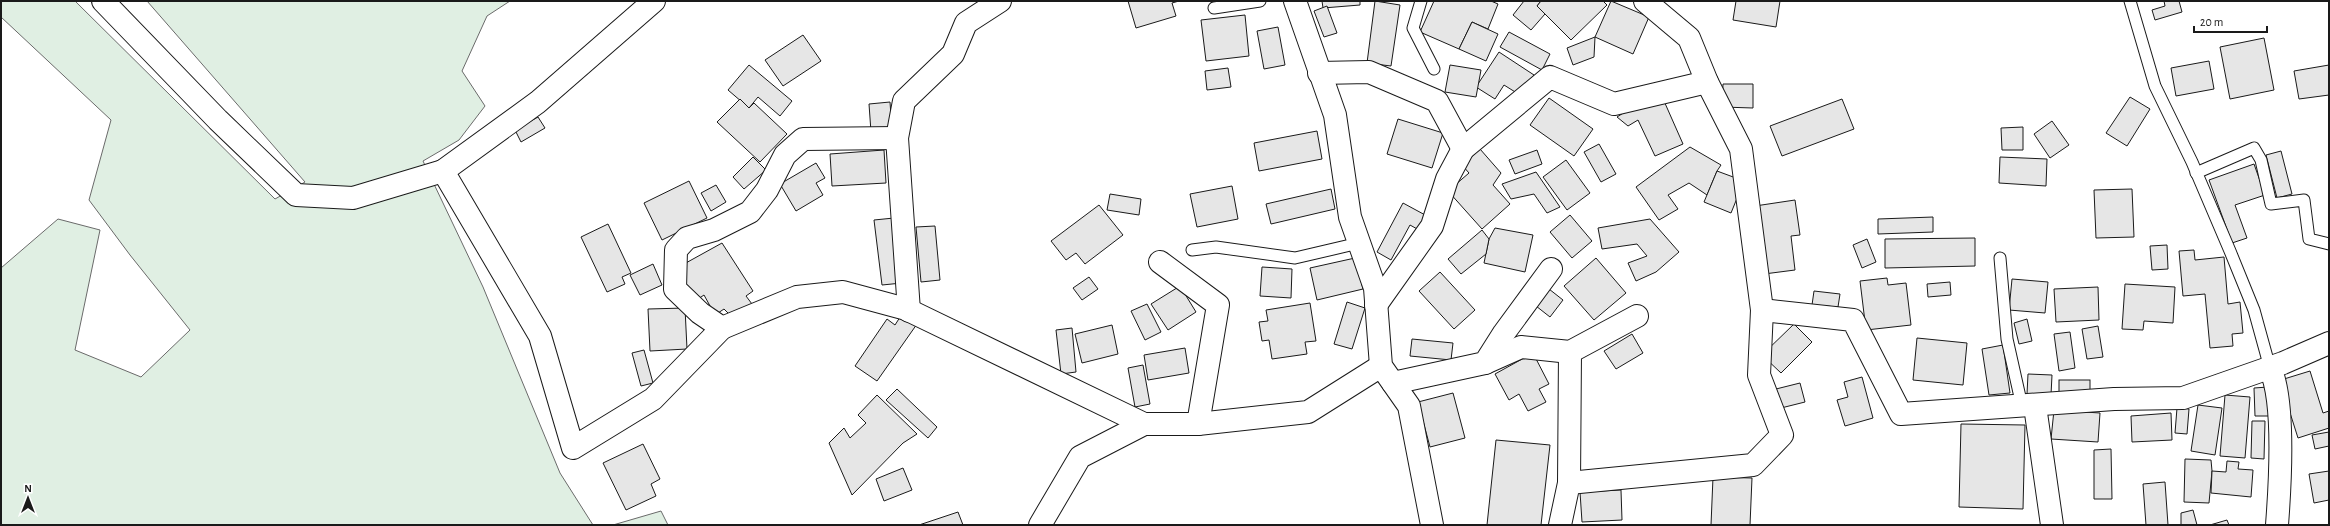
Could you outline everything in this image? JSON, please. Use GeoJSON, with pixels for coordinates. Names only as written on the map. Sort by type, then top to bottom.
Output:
{"type":"FeatureCollection","features":[{"type":"Feature","properties":{"kind":"street"},"geometry":{"type":"LineString","coordinates":[[103,1],[218,120],[296,195],[353,198],[443,170],[538,102],[654,1]]}},
{"type":"Feature","properties":{"kind":"street"},"geometry":{"type":"LineString","coordinates":[[909,310],[897,138],[904,101],[952,54],[966,23],[1000,1]]}},
{"type":"Feature","properties":{"kind":"street"},"geometry":{"type":"LineString","coordinates":[[1295,1],[1335,115],[1350,218],[1375,288],[1376,305],[1387,375],[1409,406],[1432,525]]}},
{"type":"Feature","properties":{"kind":"street"},"geometry":{"type":"LineString","coordinates":[[1569,483],[1752,465],[1782,436],[1759,375],[1762,310],[1741,149],[1707,82],[1689,38],[1646,1]]}},
{"type":"Feature","properties":{"kind":"street"},"geometry":{"type":"LineString","coordinates":[[1319,73],[1369,72],[1437,101],[1464,149]]}},
{"type":"Feature","properties":{"kind":"street"},"geometry":{"type":"LineString","coordinates":[[1376,305],[1432,226],[1447,179],[1464,149],[1550,77],[1614,104],[1707,82]]}},
{"type":"Feature","properties":{"kind":"street"},"geometry":{"type":"LineString","coordinates":[[722,328],[700,313],[675,289],[676,250],[687,238],[714,230],[750,212],[767,190],[785,155],[803,139],[897,138]]}},
{"type":"Feature","properties":{"kind":"street"},"geometry":{"type":"LineString","coordinates":[[443,170],[540,336],[573,448],[653,399],[722,328],[797,297],[843,292],[909,310],[1144,424],[1198,424],[1308,412],[1387,375],[1485,363],[1521,347],[1570,352],[1637,316]]}},
{"type":"Feature","properties":{"kind":"street"},"geometry":{"type":"LineString","coordinates":[[1160,262],[1218,305],[1198,424]]}},
{"type":"Feature","properties":{"kind":"street"},"geometry":{"type":"LineString","coordinates":[[1485,363],[1504,333],[1551,269]]}},
{"type":"Feature","properties":{"kind":"street"},"geometry":{"type":"LineString","coordinates":[[1762,310],[1853,320],[1901,414],[2114,400],[2183,398],[2270,368],[2329,343]]}},
{"type":"Feature","properties":{"kind":"street"},"geometry":{"type":"LineString","coordinates":[[1560,525],[1569,483],[1570,352]]}},
{"type":"Feature","properties":{"kind":"street"},"geometry":{"type":"LineString","coordinates":[[2270,368],[2275,379],[2279,431],[2277,525]]}},
{"type":"Feature","properties":{"kind":"street"},"geometry":{"type":"LineString","coordinates":[[2029,406],[2052,525]]}},
{"type":"Feature","properties":{"kind":"street"},"geometry":{"type":"LineString","coordinates":[[1040,525],[1080,457],[1144,424]]}},
{"type":"Feature","properties":{"kind":"lane"},"geometry":{"type":"LineString","coordinates":[[1214,8],[1260,1]]}},
{"type":"Feature","properties":{"kind":"lane"},"geometry":{"type":"LineString","coordinates":[[1421,1],[1413,28],[1434,69]]}},
{"type":"Feature","properties":{"kind":"lane"},"geometry":{"type":"LineString","coordinates":[[2130,1],[2155,86],[2196,173],[2254,310],[2270,368]]}},
{"type":"Feature","properties":{"kind":"lane"},"geometry":{"type":"LineString","coordinates":[[2196,173],[2254,148],[2261,160],[2271,204],[2304,200],[2309,239],[2329,244]]}},
{"type":"Feature","properties":{"kind":"lane"},"geometry":{"type":"LineString","coordinates":[[1192,250],[1216,247],[1295,258],[1359,243]]}},
{"type":"Feature","properties":{"kind":"lane"},"geometry":{"type":"LineString","coordinates":[[2000,258],[2007,339],[2029,406]]}},
{"type":"Feature","properties":{"kind":"green space"},"geometry":{"type":"Polygon","coordinates":[[[1,1],[75,1],[275,199],[305,182],[147,1],[510,1],[487,16],[462,71],[485,106],[459,140],[423,161],[483,287],[560,473],[593,525],[1,525],[1,268],[58,219],[100,230],[75,350],[141,377],[190,330],[130,255],[89,200],[111,120],[1,17],[1,1]]]}},
{"type":"Feature","properties":{"kind":"green space"},"geometry":{"type":"Polygon","coordinates":[[[661,511],[668,525],[613,525],[661,511]]]}},
{"type":"Feature","properties":{"kind":"building"},"geometry":{"type":"Polygon","coordinates":[[[1128,1],[1179,1],[1172,3],[1176,16],[1136,28],[1128,1]]]}},
{"type":"Feature","properties":{"kind":"building"},"geometry":{"type":"Polygon","coordinates":[[[1322,1],[1360,1],[1360,5],[1323,8],[1322,1]]]}},
{"type":"Feature","properties":{"kind":"building"},"geometry":{"type":"Polygon","coordinates":[[[1375,1],[1400,5],[1391,66],[1367,63],[1375,1]]]}},
{"type":"Feature","properties":{"kind":"building"},"geometry":{"type":"Polygon","coordinates":[[[1434,1],[1491,1],[1498,4],[1488,29],[1472,22],[1459,49],[1420,32],[1434,1]]]}},
{"type":"Feature","properties":{"kind":"building"},"geometry":{"type":"Polygon","coordinates":[[[1524,1],[1541,1],[1537,6],[1545,14],[1531,30],[1513,15],[1524,1]]]}},
{"type":"Feature","properties":{"kind":"building"},"geometry":{"type":"Polygon","coordinates":[[[1541,1],[1603,1],[1607,5],[1571,40],[1537,6],[1541,1]]]}},
{"type":"Feature","properties":{"kind":"building"},"geometry":{"type":"Polygon","coordinates":[[[1611,1],[1649,17],[1633,54],[1595,37],[1611,1]]]}},
{"type":"Feature","properties":{"kind":"building"},"geometry":{"type":"Polygon","coordinates":[[[1736,1],[1780,1],[1776,27],[1733,20],[1736,1]]]}},
{"type":"Feature","properties":{"kind":"building"},"geometry":{"type":"Polygon","coordinates":[[[2164,1],[2179,1],[2182,12],[2155,20],[2152,10],[2165,6],[2164,1]]]}},
{"type":"Feature","properties":{"kind":"building"},"geometry":{"type":"Polygon","coordinates":[[[1327,6],[1337,33],[1324,37],[1314,11],[1327,6]]]}},
{"type":"Feature","properties":{"kind":"building"},"geometry":{"type":"Polygon","coordinates":[[[1245,15],[1249,56],[1206,61],[1201,20],[1245,15]]]}},
{"type":"Feature","properties":{"kind":"building"},"geometry":{"type":"Polygon","coordinates":[[[1472,22],[1498,34],[1486,61],[1459,49],[1472,22]]]}},
{"type":"Feature","properties":{"kind":"building"},"geometry":{"type":"Polygon","coordinates":[[[1278,27],[1285,65],[1264,69],[1257,31],[1278,27]]]}},
{"type":"Feature","properties":{"kind":"building"},"geometry":{"type":"Polygon","coordinates":[[[1509,32],[1550,54],[1542,70],[1500,47],[1509,32]]]}},
{"type":"Feature","properties":{"kind":"building"},"geometry":{"type":"Polygon","coordinates":[[[803,35],[821,61],[783,86],[765,60],[803,35]]]}},
{"type":"Feature","properties":{"kind":"building"},"geometry":{"type":"Polygon","coordinates":[[[1595,37],[1594,57],[1573,65],[1567,48],[1595,37]]]}},
{"type":"Feature","properties":{"kind":"building"},"geometry":{"type":"Polygon","coordinates":[[[2264,38],[2274,90],[2230,99],[2220,47],[2264,38]]]}},
{"type":"Feature","properties":{"kind":"building"},"geometry":{"type":"Polygon","coordinates":[[[1499,52],[1534,75],[1520,95],[1504,85],[1495,99],[1476,87],[1499,52]]]}},
{"type":"Feature","properties":{"kind":"building"},"geometry":{"type":"Polygon","coordinates":[[[2209,61],[2214,89],[2176,96],[2171,68],[2209,61]]]}},
{"type":"Feature","properties":{"kind":"building"},"geometry":{"type":"Polygon","coordinates":[[[749,65],[792,101],[780,116],[758,97],[749,108],[728,90],[749,65]]]}},
{"type":"Feature","properties":{"kind":"building"},"geometry":{"type":"Polygon","coordinates":[[[1450,65],[1481,70],[1476,97],[1445,92],[1450,65]]]}},
{"type":"Feature","properties":{"kind":"building"},"geometry":{"type":"Polygon","coordinates":[[[2329,65],[2329,95],[2299,99],[2294,71],[2329,65]]]}},
{"type":"Feature","properties":{"kind":"building"},"geometry":{"type":"Polygon","coordinates":[[[1228,68],[1231,87],[1207,90],[1205,71],[1228,68]]]}},
{"type":"Feature","properties":{"kind":"building"},"geometry":{"type":"Polygon","coordinates":[[[1723,84],[1753,84],[1753,108],[1722,107],[1723,84]]]}},
{"type":"Feature","properties":{"kind":"building"},"geometry":{"type":"Polygon","coordinates":[[[2130,97],[2150,109],[2127,146],[2106,133],[2130,97]]]}},
{"type":"Feature","properties":{"kind":"building"},"geometry":{"type":"Polygon","coordinates":[[[1549,98],[1593,129],[1574,156],[1530,125],[1549,98]]]}},
{"type":"Feature","properties":{"kind":"building"},"geometry":{"type":"Polygon","coordinates":[[[740,99],[749,108],[754,103],[787,134],[760,162],[717,122],[740,99]]]}},
{"type":"Feature","properties":{"kind":"building"},"geometry":{"type":"Polygon","coordinates":[[[1842,99],[1854,129],[1782,156],[1770,126],[1842,99]]]}},
{"type":"Feature","properties":{"kind":"building"},"geometry":{"type":"Polygon","coordinates":[[[1664,101],[1683,144],[1655,156],[1638,120],[1628,126],[1617,117],[1633,107],[1664,101]]]}},
{"type":"Feature","properties":{"kind":"building"},"geometry":{"type":"Polygon","coordinates":[[[890,102],[892,130],[871,132],[869,104],[890,102]]]}},
{"type":"Feature","properties":{"kind":"building"},"geometry":{"type":"Polygon","coordinates":[[[538,117],[545,128],[521,142],[515,130],[538,117]]]}},
{"type":"Feature","properties":{"kind":"building"},"geometry":{"type":"Polygon","coordinates":[[[1398,119],[1443,133],[1432,168],[1387,154],[1398,119]]]}},
{"type":"Feature","properties":{"kind":"building"},"geometry":{"type":"Polygon","coordinates":[[[2052,121],[2069,145],[2050,158],[2034,134],[2052,121]]]}},
{"type":"Feature","properties":{"kind":"building"},"geometry":{"type":"Polygon","coordinates":[[[2023,127],[2023,150],[2002,150],[2001,128],[2023,127]]]}},
{"type":"Feature","properties":{"kind":"building"},"geometry":{"type":"Polygon","coordinates":[[[1317,131],[1322,159],[1259,171],[1254,143],[1317,131]]]}},
{"type":"Feature","properties":{"kind":"building"},"geometry":{"type":"Polygon","coordinates":[[[1599,144],[1616,174],[1601,182],[1584,152],[1599,144]]]}},
{"type":"Feature","properties":{"kind":"building"},"geometry":{"type":"Polygon","coordinates":[[[1690,147],[1721,165],[1707,195],[1689,183],[1668,195],[1678,209],[1659,220],[1636,187],[1690,147]]]}},
{"type":"Feature","properties":{"kind":"building"},"geometry":{"type":"Polygon","coordinates":[[[1480,149],[1501,173],[1493,185],[1510,204],[1482,229],[1448,191],[1469,173],[1462,165],[1480,149]]]}},
{"type":"Feature","properties":{"kind":"building"},"geometry":{"type":"Polygon","coordinates":[[[884,150],[886,183],[832,186],[830,154],[884,150]]]}},
{"type":"Feature","properties":{"kind":"building"},"geometry":{"type":"Polygon","coordinates":[[[1537,150],[1542,164],[1515,174],[1509,160],[1537,150]]]}},
{"type":"Feature","properties":{"kind":"building"},"geometry":{"type":"Polygon","coordinates":[[[2281,151],[2292,194],[2277,198],[2266,155],[2281,151]]]}},
{"type":"Feature","properties":{"kind":"building"},"geometry":{"type":"Polygon","coordinates":[[[753,157],[766,170],[744,189],[733,177],[753,157]]]}},
{"type":"Feature","properties":{"kind":"building"},"geometry":{"type":"Polygon","coordinates":[[[2000,157],[2047,159],[2046,186],[1999,183],[2000,157]]]}},
{"type":"Feature","properties":{"kind":"building"},"geometry":{"type":"Polygon","coordinates":[[[1566,160],[1590,193],[1567,210],[1543,177],[1566,160]]]}},
{"type":"Feature","properties":{"kind":"building"},"geometry":{"type":"Polygon","coordinates":[[[816,163],[825,178],[816,183],[823,195],[796,211],[780,184],[816,163]]]}},
{"type":"Feature","properties":{"kind":"building"},"geometry":{"type":"Polygon","coordinates":[[[2254,164],[2265,195],[2235,205],[2247,238],[2232,243],[2209,180],[2254,164]]]}},
{"type":"Feature","properties":{"kind":"building"},"geometry":{"type":"Polygon","coordinates":[[[1717,171],[1744,181],[1731,213],[1704,202],[1717,171]]]}},
{"type":"Feature","properties":{"kind":"building"},"geometry":{"type":"Polygon","coordinates":[[[1536,172],[1560,207],[1547,213],[1534,194],[1511,199],[1502,184],[1536,172]]]}},
{"type":"Feature","properties":{"kind":"building"},"geometry":{"type":"Polygon","coordinates":[[[689,181],[707,218],[662,240],[644,203],[689,181]]]}},
{"type":"Feature","properties":{"kind":"building"},"geometry":{"type":"Polygon","coordinates":[[[716,185],[726,202],[711,211],[701,193],[716,185]]]}},
{"type":"Feature","properties":{"kind":"building"},"geometry":{"type":"Polygon","coordinates":[[[1232,186],[1238,219],[1197,227],[1190,194],[1232,186]]]}},
{"type":"Feature","properties":{"kind":"building"},"geometry":{"type":"Polygon","coordinates":[[[1331,189],[1335,209],[1271,224],[1266,204],[1331,189]]]}},
{"type":"Feature","properties":{"kind":"building"},"geometry":{"type":"Polygon","coordinates":[[[2132,189],[2134,237],[2096,238],[2094,190],[2132,189]]]}},
{"type":"Feature","properties":{"kind":"building"},"geometry":{"type":"Polygon","coordinates":[[[1110,194],[1141,199],[1139,215],[1107,210],[1110,194]]]}},
{"type":"Feature","properties":{"kind":"building"},"geometry":{"type":"Polygon","coordinates":[[[1795,200],[1800,235],[1791,236],[1795,270],[1764,274],[1755,206],[1795,200]]]}},
{"type":"Feature","properties":{"kind":"building"},"geometry":{"type":"Polygon","coordinates":[[[1403,203],[1427,216],[1419,230],[1410,225],[1391,260],[1377,252],[1403,203]]]}},
{"type":"Feature","properties":{"kind":"building"},"geometry":{"type":"Polygon","coordinates":[[[1099,205],[1123,235],[1085,264],[1076,253],[1066,260],[1051,241],[1099,205]]]}},
{"type":"Feature","properties":{"kind":"building"},"geometry":{"type":"Polygon","coordinates":[[[1570,215],[1592,241],[1572,258],[1550,232],[1570,215]]]}},
{"type":"Feature","properties":{"kind":"building"},"geometry":{"type":"Polygon","coordinates":[[[1933,217],[1933,232],[1878,234],[1878,219],[1933,217]]]}},
{"type":"Feature","properties":{"kind":"building"},"geometry":{"type":"Polygon","coordinates":[[[894,218],[902,283],[882,285],[874,220],[894,218]]]}},
{"type":"Feature","properties":{"kind":"building"},"geometry":{"type":"Polygon","coordinates":[[[1650,219],[1679,252],[1656,272],[1636,281],[1628,263],[1647,256],[1637,244],[1602,249],[1598,228],[1650,219]]]}},
{"type":"Feature","properties":{"kind":"building"},"geometry":{"type":"Polygon","coordinates":[[[608,224],[631,273],[622,277],[625,284],[607,292],[581,237],[608,224]]]}},
{"type":"Feature","properties":{"kind":"building"},"geometry":{"type":"Polygon","coordinates":[[[935,226],[940,280],[921,282],[916,227],[935,226]]]}},
{"type":"Feature","properties":{"kind":"building"},"geometry":{"type":"Polygon","coordinates":[[[1495,228],[1533,235],[1525,272],[1484,263],[1489,239],[1495,228]]]}},
{"type":"Feature","properties":{"kind":"building"},"geometry":{"type":"Polygon","coordinates":[[[1482,230],[1489,239],[1486,254],[1461,274],[1448,259],[1482,230]]]}},
{"type":"Feature","properties":{"kind":"building"},"geometry":{"type":"Polygon","coordinates":[[[1975,238],[1975,266],[1885,268],[1885,239],[1975,238]]]}},
{"type":"Feature","properties":{"kind":"building"},"geometry":{"type":"Polygon","coordinates":[[[1867,239],[1876,262],[1862,268],[1853,245],[1867,239]]]}},
{"type":"Feature","properties":{"kind":"building"},"geometry":{"type":"Polygon","coordinates":[[[722,243],[753,291],[746,296],[752,304],[731,316],[724,309],[715,315],[704,295],[698,299],[686,286],[684,264],[722,243]]]}},
{"type":"Feature","properties":{"kind":"building"},"geometry":{"type":"Polygon","coordinates":[[[2167,245],[2168,269],[2152,270],[2150,246],[2167,245]]]}},
{"type":"Feature","properties":{"kind":"building"},"geometry":{"type":"Polygon","coordinates":[[[2194,250],[2195,260],[2224,257],[2228,304],[2240,302],[2243,333],[2232,334],[2233,346],[2210,348],[2205,294],[2183,296],[2179,251],[2194,250]]]}},
{"type":"Feature","properties":{"kind":"building"},"geometry":{"type":"Polygon","coordinates":[[[1355,258],[1363,289],[1317,300],[1310,268],[1355,258]]]}},
{"type":"Feature","properties":{"kind":"building"},"geometry":{"type":"Polygon","coordinates":[[[1596,258],[1626,293],[1594,320],[1564,286],[1596,258]]]}},
{"type":"Feature","properties":{"kind":"building"},"geometry":{"type":"Polygon","coordinates":[[[653,264],[662,285],[640,295],[630,275],[653,264]]]}},
{"type":"Feature","properties":{"kind":"building"},"geometry":{"type":"Polygon","coordinates":[[[1262,267],[1292,269],[1291,298],[1260,296],[1262,267]]]}},
{"type":"Feature","properties":{"kind":"building"},"geometry":{"type":"Polygon","coordinates":[[[1440,272],[1475,310],[1454,329],[1419,291],[1440,272]]]}},
{"type":"Feature","properties":{"kind":"building"},"geometry":{"type":"Polygon","coordinates":[[[1089,277],[1098,289],[1082,300],[1073,288],[1089,277]]]}},
{"type":"Feature","properties":{"kind":"building"},"geometry":{"type":"Polygon","coordinates":[[[1887,278],[1888,285],[1906,283],[1911,325],[1866,330],[1860,281],[1887,278]]]}},
{"type":"Feature","properties":{"kind":"building"},"geometry":{"type":"Polygon","coordinates":[[[2012,279],[2048,282],[2045,313],[2009,310],[2012,279]]]}},
{"type":"Feature","properties":{"kind":"building"},"geometry":{"type":"Polygon","coordinates":[[[1950,282],[1951,295],[1928,297],[1927,284],[1950,282]]]}},
{"type":"Feature","properties":{"kind":"building"},"geometry":{"type":"Polygon","coordinates":[[[2125,284],[2175,287],[2173,323],[2144,321],[2143,330],[2122,329],[2125,284]]]}},
{"type":"Feature","properties":{"kind":"building"},"geometry":{"type":"Polygon","coordinates":[[[1180,286],[1196,312],[1168,330],[1151,304],[1180,286]]]}},
{"type":"Feature","properties":{"kind":"building"},"geometry":{"type":"Polygon","coordinates":[[[2098,287],[2099,320],[2056,322],[2054,289],[2098,287]]]}},
{"type":"Feature","properties":{"kind":"building"},"geometry":{"type":"Polygon","coordinates":[[[1549,289],[1563,300],[1550,317],[1536,306],[1549,289]]]}},
{"type":"Feature","properties":{"kind":"building"},"geometry":{"type":"Polygon","coordinates":[[[1814,291],[1840,294],[1838,307],[1812,305],[1814,291]]]}},
{"type":"Feature","properties":{"kind":"building"},"geometry":{"type":"Polygon","coordinates":[[[1347,302],[1365,308],[1352,349],[1334,344],[1347,302]]]}},
{"type":"Feature","properties":{"kind":"building"},"geometry":{"type":"Polygon","coordinates":[[[1310,303],[1316,341],[1305,342],[1307,354],[1272,359],[1269,340],[1262,341],[1259,322],[1268,321],[1266,310],[1310,303]]]}},
{"type":"Feature","properties":{"kind":"building"},"geometry":{"type":"Polygon","coordinates":[[[1147,304],[1161,332],[1145,340],[1131,311],[1147,304]]]}},
{"type":"Feature","properties":{"kind":"building"},"geometry":{"type":"Polygon","coordinates":[[[685,308],[687,349],[650,351],[648,309],[685,308]]]}},
{"type":"Feature","properties":{"kind":"building"},"geometry":{"type":"Polygon","coordinates":[[[902,314],[917,324],[877,381],[855,366],[887,319],[895,325],[902,314]]]}},
{"type":"Feature","properties":{"kind":"building"},"geometry":{"type":"Polygon","coordinates":[[[2027,319],[2032,341],[2019,344],[2014,323],[2027,319]]]}},
{"type":"Feature","properties":{"kind":"building"},"geometry":{"type":"Polygon","coordinates":[[[1794,324],[1812,342],[1781,373],[1762,355],[1794,324]]]}},
{"type":"Feature","properties":{"kind":"building"},"geometry":{"type":"Polygon","coordinates":[[[1112,325],[1118,354],[1082,363],[1075,334],[1112,325]]]}},
{"type":"Feature","properties":{"kind":"building"},"geometry":{"type":"Polygon","coordinates":[[[2098,326],[2103,357],[2087,359],[2082,329],[2098,326]]]}},
{"type":"Feature","properties":{"kind":"building"},"geometry":{"type":"Polygon","coordinates":[[[1072,328],[1076,372],[1061,374],[1056,330],[1072,328]]]}},
{"type":"Feature","properties":{"kind":"building"},"geometry":{"type":"Polygon","coordinates":[[[2070,332],[2075,368],[2059,371],[2054,334],[2070,332]]]}},
{"type":"Feature","properties":{"kind":"building"},"geometry":{"type":"Polygon","coordinates":[[[1632,334],[1643,353],[1616,369],[1604,351],[1632,334]]]}},
{"type":"Feature","properties":{"kind":"building"},"geometry":{"type":"Polygon","coordinates":[[[1917,338],[1967,343],[1963,385],[1913,380],[1917,338]]]}},
{"type":"Feature","properties":{"kind":"building"},"geometry":{"type":"Polygon","coordinates":[[[1412,339],[1453,343],[1451,360],[1410,356],[1412,339]]]}},
{"type":"Feature","properties":{"kind":"building"},"geometry":{"type":"Polygon","coordinates":[[[2003,345],[2010,393],[1989,395],[1982,349],[2003,345]]]}},
{"type":"Feature","properties":{"kind":"building"},"geometry":{"type":"Polygon","coordinates":[[[1185,348],[1189,373],[1148,380],[1144,355],[1185,348]]]}},
{"type":"Feature","properties":{"kind":"building"},"geometry":{"type":"Polygon","coordinates":[[[644,350],[653,383],[641,386],[632,353],[644,350]]]}},
{"type":"Feature","properties":{"kind":"building"},"geometry":{"type":"Polygon","coordinates":[[[1533,353],[1549,384],[1539,389],[1546,402],[1528,411],[1519,394],[1509,400],[1495,374],[1533,353]]]}},
{"type":"Feature","properties":{"kind":"building"},"geometry":{"type":"Polygon","coordinates":[[[1143,365],[1150,404],[1135,407],[1128,368],[1143,365]]]}},
{"type":"Feature","properties":{"kind":"building"},"geometry":{"type":"Polygon","coordinates":[[[2310,371],[2323,413],[2329,411],[2329,428],[2298,438],[2285,397],[2284,379],[2310,371]]]}},
{"type":"Feature","properties":{"kind":"building"},"geometry":{"type":"Polygon","coordinates":[[[2028,374],[2052,375],[2051,395],[2027,394],[2028,374]]]}},
{"type":"Feature","properties":{"kind":"building"},"geometry":{"type":"Polygon","coordinates":[[[1862,377],[1873,418],[1845,426],[1837,400],[1848,397],[1844,382],[1862,377]]]}},
{"type":"Feature","properties":{"kind":"building"},"geometry":{"type":"Polygon","coordinates":[[[2059,380],[2090,380],[2090,394],[2059,394],[2059,380]]]}},
{"type":"Feature","properties":{"kind":"building"},"geometry":{"type":"Polygon","coordinates":[[[1800,383],[1805,402],[1781,408],[1776,389],[1800,383]]]}},
{"type":"Feature","properties":{"kind":"building"},"geometry":{"type":"Polygon","coordinates":[[[2268,387],[2269,416],[2255,416],[2254,388],[2268,387]]]}},
{"type":"Feature","properties":{"kind":"building"},"geometry":{"type":"Polygon","coordinates":[[[897,389],[937,427],[928,438],[886,400],[897,389]]]}},
{"type":"Feature","properties":{"kind":"building"},"geometry":{"type":"Polygon","coordinates":[[[1453,393],[1465,438],[1430,447],[1418,402],[1453,393]]]}},
{"type":"Feature","properties":{"kind":"building"},"geometry":{"type":"Polygon","coordinates":[[[877,395],[917,434],[903,443],[852,495],[829,443],[844,428],[850,438],[866,423],[858,415],[877,395]]]}},
{"type":"Feature","properties":{"kind":"building"},"geometry":{"type":"Polygon","coordinates":[[[2225,395],[2250,397],[2245,458],[2220,456],[2225,395]]]}},
{"type":"Feature","properties":{"kind":"building"},"geometry":{"type":"Polygon","coordinates":[[[2198,405],[2222,408],[2215,455],[2191,451],[2198,405]]]}},
{"type":"Feature","properties":{"kind":"building"},"geometry":{"type":"Polygon","coordinates":[[[2177,408],[2189,409],[2187,434],[2175,433],[2177,408]]]}},
{"type":"Feature","properties":{"kind":"building"},"geometry":{"type":"Polygon","coordinates":[[[2054,410],[2100,413],[2098,442],[2051,439],[2054,410]]]}},
{"type":"Feature","properties":{"kind":"building"},"geometry":{"type":"Polygon","coordinates":[[[2171,413],[2172,440],[2132,442],[2131,416],[2171,413]]]}},
{"type":"Feature","properties":{"kind":"building"},"geometry":{"type":"Polygon","coordinates":[[[2252,421],[2265,421],[2264,459],[2251,458],[2252,421]]]}},
{"type":"Feature","properties":{"kind":"building"},"geometry":{"type":"Polygon","coordinates":[[[1961,424],[2025,425],[2023,509],[1959,507],[1961,424]]]}},
{"type":"Feature","properties":{"kind":"building"},"geometry":{"type":"Polygon","coordinates":[[[2329,432],[2329,446],[2315,449],[2312,435],[2329,432]]]}},
{"type":"Feature","properties":{"kind":"building"},"geometry":{"type":"Polygon","coordinates":[[[1496,440],[1550,445],[1541,525],[1487,525],[1496,440]]]}},
{"type":"Feature","properties":{"kind":"building"},"geometry":{"type":"Polygon","coordinates":[[[643,444],[660,479],[651,484],[656,496],[626,510],[603,463],[643,444]]]}},
{"type":"Feature","properties":{"kind":"building"},"geometry":{"type":"Polygon","coordinates":[[[2111,449],[2112,499],[2094,499],[2094,450],[2111,449]]]}},
{"type":"Feature","properties":{"kind":"building"},"geometry":{"type":"Polygon","coordinates":[[[2185,459],[2211,460],[2212,471],[2209,503],[2184,502],[2185,459]]]}},
{"type":"Feature","properties":{"kind":"building"},"geometry":{"type":"Polygon","coordinates":[[[2227,461],[2239,462],[2238,469],[2253,470],[2251,497],[2211,493],[2212,471],[2226,472],[2227,461]]]}},
{"type":"Feature","properties":{"kind":"building"},"geometry":{"type":"Polygon","coordinates":[[[903,468],[912,490],[884,501],[876,479],[903,468]]]}},
{"type":"Feature","properties":{"kind":"building"},"geometry":{"type":"Polygon","coordinates":[[[2329,471],[2329,500],[2314,503],[2309,474],[2329,471]]]}},
{"type":"Feature","properties":{"kind":"building"},"geometry":{"type":"Polygon","coordinates":[[[1713,477],[1752,478],[1750,525],[1711,525],[1713,477]]]}},
{"type":"Feature","properties":{"kind":"building"},"geometry":{"type":"Polygon","coordinates":[[[2165,482],[2168,525],[2146,525],[2143,484],[2165,482]]]}},
{"type":"Feature","properties":{"kind":"building"},"geometry":{"type":"Polygon","coordinates":[[[1621,490],[1622,520],[1582,522],[1580,492],[1621,490]]]}},
{"type":"Feature","properties":{"kind":"building"},"geometry":{"type":"Polygon","coordinates":[[[2193,510],[2197,525],[2181,525],[2181,513],[2193,510]]]}},
{"type":"Feature","properties":{"kind":"building"},"geometry":{"type":"Polygon","coordinates":[[[958,512],[963,525],[919,525],[958,512]]]}},
{"type":"Feature","properties":{"kind":"building"},"geometry":{"type":"Polygon","coordinates":[[[2227,520],[2229,525],[2210,525],[2227,520]]]}}]}
